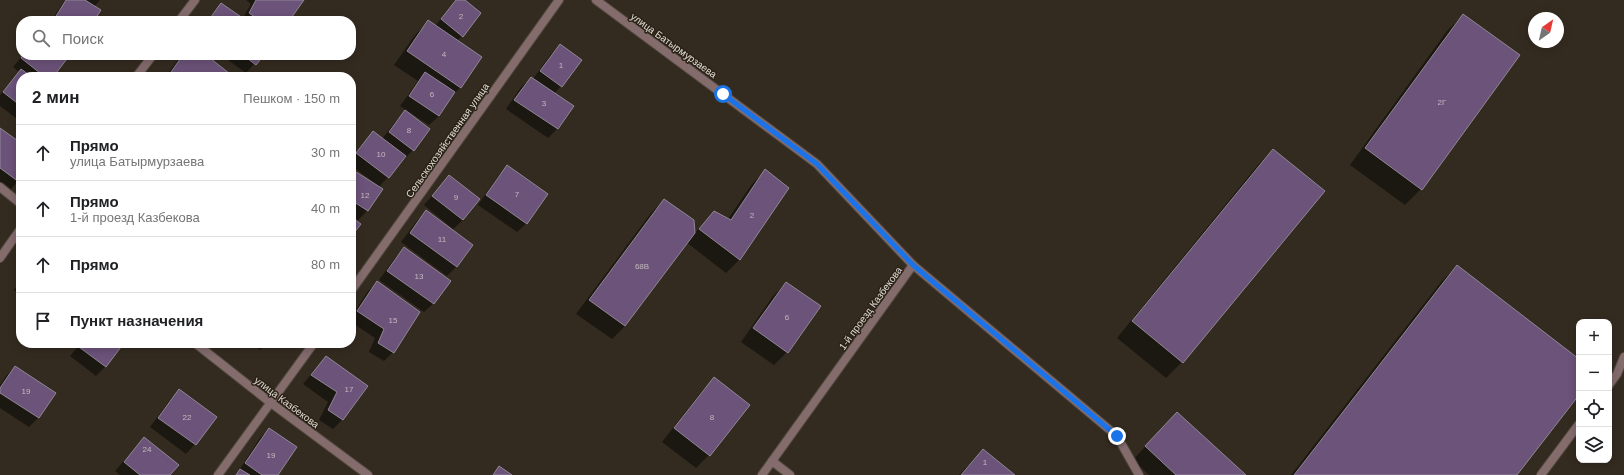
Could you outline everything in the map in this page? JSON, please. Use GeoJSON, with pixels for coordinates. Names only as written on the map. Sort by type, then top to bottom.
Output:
{"type":"FeatureCollection","features":[{"type":"Feature","properties":{"kind":"street"},"geometry":{"type":"LineString","coordinates":[[183,16],[195,0]]}},
{"type":"Feature","properties":{"kind":"street","name":"Сельскохозяйственная улица"},"geometry":{"type":"LineString","coordinates":[[356,284],[559,0]]}},
{"type":"Feature","properties":{"kind":"street","name":"улица Батырмурзаева"},"geometry":{"type":"LineString","coordinates":[[596,0],[817,164]]}},
{"type":"Feature","properties":{"kind":"street"},"geometry":{"type":"LineString","coordinates":[[140,72],[149,60]]}},
{"type":"Feature","properties":{"kind":"street","name":"1-й проезд Казбекова"},"geometry":{"type":"LineString","coordinates":[[762,475],[913,265],[817,164]]}},
{"type":"Feature","properties":{"kind":"street"},"geometry":{"type":"LineString","coordinates":[[0,186],[16,200]]}},
{"type":"Feature","properties":{"kind":"street"},"geometry":{"type":"LineString","coordinates":[[0,258],[16,235]]}},
{"type":"Feature","properties":{"kind":"street"},"geometry":{"type":"LineString","coordinates":[[913,265],[1117,436],[1139,475]]}},
{"type":"Feature","properties":{"kind":"street","name":"улица Казбекова"},"geometry":{"type":"LineString","coordinates":[[201,348],[271,403],[368,475]]}},
{"type":"Feature","properties":{"kind":"street"},"geometry":{"type":"LineString","coordinates":[[218,475],[310,348]]}},
{"type":"Feature","properties":{"kind":"street"},"geometry":{"type":"LineString","coordinates":[[1612,381],[1617,374],[1624,357]]}},
{"type":"Feature","properties":{"kind":"street"},"geometry":{"type":"LineString","coordinates":[[1540,475],[1577,427]]}},
{"type":"Feature","properties":{"kind":"street"},"geometry":{"type":"LineString","coordinates":[[772,461],[790,475]]}},
{"type":"Feature","properties":{"kind":"building"},"geometry":{"type":"Polygon","coordinates":[[[66,0],[85,0],[101,10],[97,16],[56,16],[66,0]]]}},
{"type":"Feature","properties":{"kind":"building"},"geometry":{"type":"Polygon","coordinates":[[[256,0],[304,0],[293,16],[254,16],[249,13],[256,0]]]}},
{"type":"Feature","properties":{"kind":"building"},"geometry":{"type":"Polygon","coordinates":[[[456,0],[465,0],[481,13],[463,37],[441,19],[456,0]]]}},
{"type":"Feature","properties":{"kind":"building"},"geometry":{"type":"Polygon","coordinates":[[[221,3],[240,16],[212,16],[221,3]]]}},
{"type":"Feature","properties":{"kind":"building"},"geometry":{"type":"Polygon","coordinates":[[[1463,14],[1520,55],[1422,190],[1365,148],[1463,14]]]}},
{"type":"Feature","properties":{"kind":"building"},"geometry":{"type":"Polygon","coordinates":[[[428,20],[482,57],[461,88],[407,51],[428,20]]]}},
{"type":"Feature","properties":{"kind":"building"},"geometry":{"type":"Polygon","coordinates":[[[560,44],[582,60],[562,87],[540,71],[560,44]]]}},
{"type":"Feature","properties":{"kind":"building"},"geometry":{"type":"Polygon","coordinates":[[[24,60],[66,60],[57,72],[39,72],[24,60]]]}},
{"type":"Feature","properties":{"kind":"building"},"geometry":{"type":"Polygon","coordinates":[[[179,60],[212,60],[228,72],[171,72],[179,60]]]}},
{"type":"Feature","properties":{"kind":"building"},"geometry":{"type":"Polygon","coordinates":[[[250,60],[260,60],[256,65],[250,60]]]}},
{"type":"Feature","properties":{"kind":"building"},"geometry":{"type":"Polygon","coordinates":[[[425,72],[455,92],[439,116],[409,96],[425,72]]]}},
{"type":"Feature","properties":{"kind":"building"},"geometry":{"type":"Polygon","coordinates":[[[16,75],[16,102],[3,92],[16,75]]]}},
{"type":"Feature","properties":{"kind":"building"},"geometry":{"type":"Polygon","coordinates":[[[531,77],[574,106],[558,129],[514,100],[531,77]]]}},
{"type":"Feature","properties":{"kind":"building"},"geometry":{"type":"Polygon","coordinates":[[[405,110],[430,129],[414,151],[389,132],[405,110]]]}},
{"type":"Feature","properties":{"kind":"building"},"geometry":{"type":"Polygon","coordinates":[[[0,128],[16,139],[16,180],[0,168],[0,128]]]}},
{"type":"Feature","properties":{"kind":"building"},"geometry":{"type":"Polygon","coordinates":[[[373,131],[406,156],[389,178],[356,153],[373,131]]]}},
{"type":"Feature","properties":{"kind":"building"},"geometry":{"type":"Polygon","coordinates":[[[1273,149],[1325,191],[1183,363],[1132,321],[1273,149]]]}},
{"type":"Feature","properties":{"kind":"building"},"geometry":{"type":"Polygon","coordinates":[[[507,165],[548,194],[527,224],[486,195],[507,165]]]}},
{"type":"Feature","properties":{"kind":"building"},"geometry":{"type":"Polygon","coordinates":[[[765,169],[789,188],[740,260],[699,229],[714,211],[731,220],[765,169]]]}},
{"type":"Feature","properties":{"kind":"building"},"geometry":{"type":"Polygon","coordinates":[[[356,172],[383,189],[368,211],[356,203],[356,172]]]}},
{"type":"Feature","properties":{"kind":"building"},"geometry":{"type":"Polygon","coordinates":[[[449,175],[480,199],[463,220],[432,196],[449,175]]]}},
{"type":"Feature","properties":{"kind":"building"},"geometry":{"type":"Polygon","coordinates":[[[664,199],[694,220],[695,233],[625,326],[589,300],[664,199]]]}},
{"type":"Feature","properties":{"kind":"building"},"geometry":{"type":"Polygon","coordinates":[[[426,210],[473,245],[457,267],[410,233],[426,210]]]}},
{"type":"Feature","properties":{"kind":"building"},"geometry":{"type":"Polygon","coordinates":[[[356,220],[361,224],[356,230],[356,220]]]}},
{"type":"Feature","properties":{"kind":"building"},"geometry":{"type":"Polygon","coordinates":[[[404,247],[451,281],[434,304],[387,271],[404,247]]]}},
{"type":"Feature","properties":{"kind":"building"},"geometry":{"type":"Polygon","coordinates":[[[1457,265],[1576,357],[1576,399],[1517,475],[1294,475],[1457,265]]]}},
{"type":"Feature","properties":{"kind":"building"},"geometry":{"type":"Polygon","coordinates":[[[377,281],[420,312],[394,353],[378,343],[384,329],[357,311],[377,281]]]}},
{"type":"Feature","properties":{"kind":"building"},"geometry":{"type":"Polygon","coordinates":[[[786,282],[821,306],[788,353],[753,328],[786,282]]]}},
{"type":"Feature","properties":{"kind":"building"},"geometry":{"type":"Polygon","coordinates":[[[80,348],[120,348],[106,367],[80,348]]]}},
{"type":"Feature","properties":{"kind":"building"},"geometry":{"type":"Polygon","coordinates":[[[326,356],[368,386],[343,420],[328,410],[337,392],[311,375],[326,356]]]}},
{"type":"Feature","properties":{"kind":"building"},"geometry":{"type":"Polygon","coordinates":[[[15,366],[56,393],[39,418],[0,393],[0,388],[15,366]]]}},
{"type":"Feature","properties":{"kind":"building"},"geometry":{"type":"Polygon","coordinates":[[[714,377],[750,405],[710,456],[674,428],[714,377]]]}},
{"type":"Feature","properties":{"kind":"building"},"geometry":{"type":"Polygon","coordinates":[[[179,389],[217,417],[196,445],[158,418],[179,389]]]}},
{"type":"Feature","properties":{"kind":"building"},"geometry":{"type":"Polygon","coordinates":[[[1177,412],[1246,475],[1176,475],[1145,446],[1177,412]]]}},
{"type":"Feature","properties":{"kind":"building"},"geometry":{"type":"Polygon","coordinates":[[[269,428],[297,447],[278,475],[262,475],[245,463],[269,428]]]}},
{"type":"Feature","properties":{"kind":"building"},"geometry":{"type":"Polygon","coordinates":[[[144,437],[179,465],[170,475],[140,475],[124,462],[144,437]]]}},
{"type":"Feature","properties":{"kind":"building"},"geometry":{"type":"Polygon","coordinates":[[[983,449],[1015,475],[961,475],[983,449]]]}},
{"type":"Feature","properties":{"kind":"building"},"geometry":{"type":"Polygon","coordinates":[[[499,466],[512,475],[493,475],[499,466]]]}},
{"type":"Feature","properties":{"kind":"building"},"geometry":{"type":"Polygon","coordinates":[[[240,469],[250,475],[236,475],[240,469]]]}},
{"type":"Feature","properties":{"kind":"route"},"geometry":{"type":"LineString","coordinates":[[723,94],[817,164],[913,265],[1117,436]]}}]}
